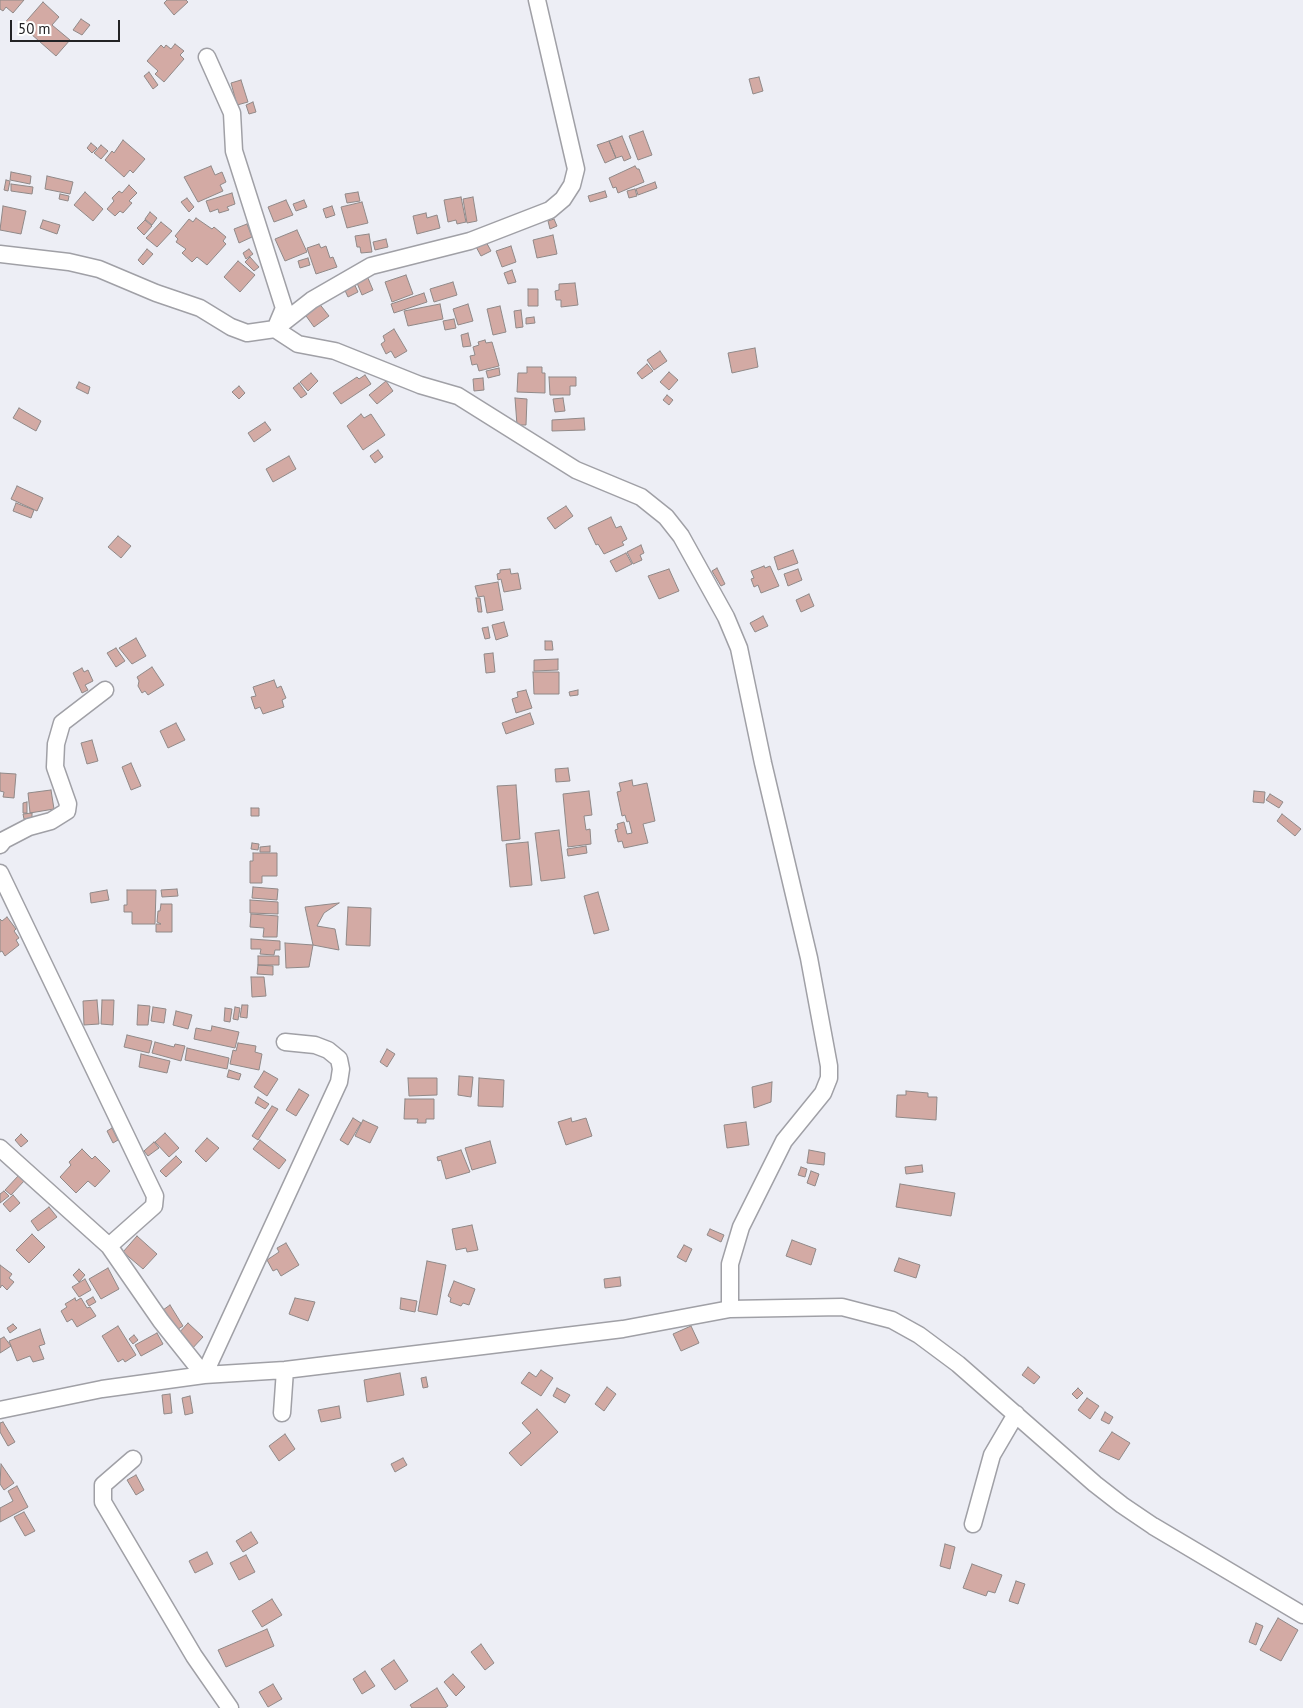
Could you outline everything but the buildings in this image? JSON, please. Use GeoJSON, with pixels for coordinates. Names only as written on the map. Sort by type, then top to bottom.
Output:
{"type":"FeatureCollection","features":[{"type":"Feature","properties":{"kind":"street"},"geometry":{"type":"LineString","coordinates":[[0,254],[69,262],[99,268],[156,293],[192,304],[231,327],[246,333],[275,329],[312,300],[371,266],[470,241],[550,210],[563,198],[572,185],[576,169],[537,0]]}},
{"type":"Feature","properties":{"kind":"street"},"geometry":{"type":"LineString","coordinates":[[206,57],[232,113],[234,151],[284,308],[275,329]]}},
{"type":"Feature","properties":{"kind":"street"},"geometry":{"type":"LineString","coordinates":[[275,329],[298,344],[336,351],[420,385],[458,396],[503,426],[576,470],[641,497],[666,517],[681,536],[733,630],[739,648],[763,763],[802,924],[829,1066],[826,1088],[784,1141],[741,1227],[730,1264],[730,1309]]}},
{"type":"Feature","properties":{"kind":"street"},"geometry":{"type":"LineString","coordinates":[[0,845],[4,840],[29,827],[51,821],[67,811],[68,804],[55,767],[56,744],[62,723],[105,690]]}},
{"type":"Feature","properties":{"kind":"street"},"geometry":{"type":"LineString","coordinates":[[0,873],[156,1196],[154,1206],[109,1246]]}},
{"type":"Feature","properties":{"kind":"street"},"geometry":{"type":"LineString","coordinates":[[204,1376],[339,1082],[341,1069],[339,1059],[328,1050],[315,1045],[284,1042]]}},
{"type":"Feature","properties":{"kind":"street"},"geometry":{"type":"LineString","coordinates":[[0,1148],[109,1246],[161,1321],[204,1376]]}},
{"type":"Feature","properties":{"kind":"street"},"geometry":{"type":"LineString","coordinates":[[0,1410],[102,1389],[204,1376],[285,1370],[623,1329],[730,1309],[842,1308],[892,1320],[918,1335],[958,1364],[1095,1484],[1122,1505],[1153,1526],[1303,1615]]}},
{"type":"Feature","properties":{"kind":"street"},"geometry":{"type":"LineString","coordinates":[[282,1413],[285,1370]]}},
{"type":"Feature","properties":{"kind":"street"},"geometry":{"type":"LineString","coordinates":[[973,1524],[992,1455],[1016,1414]]}},
{"type":"Feature","properties":{"kind":"street"},"geometry":{"type":"LineString","coordinates":[[132,1459],[103,1484],[103,1502],[194,1656],[230,1708]]}}]}
